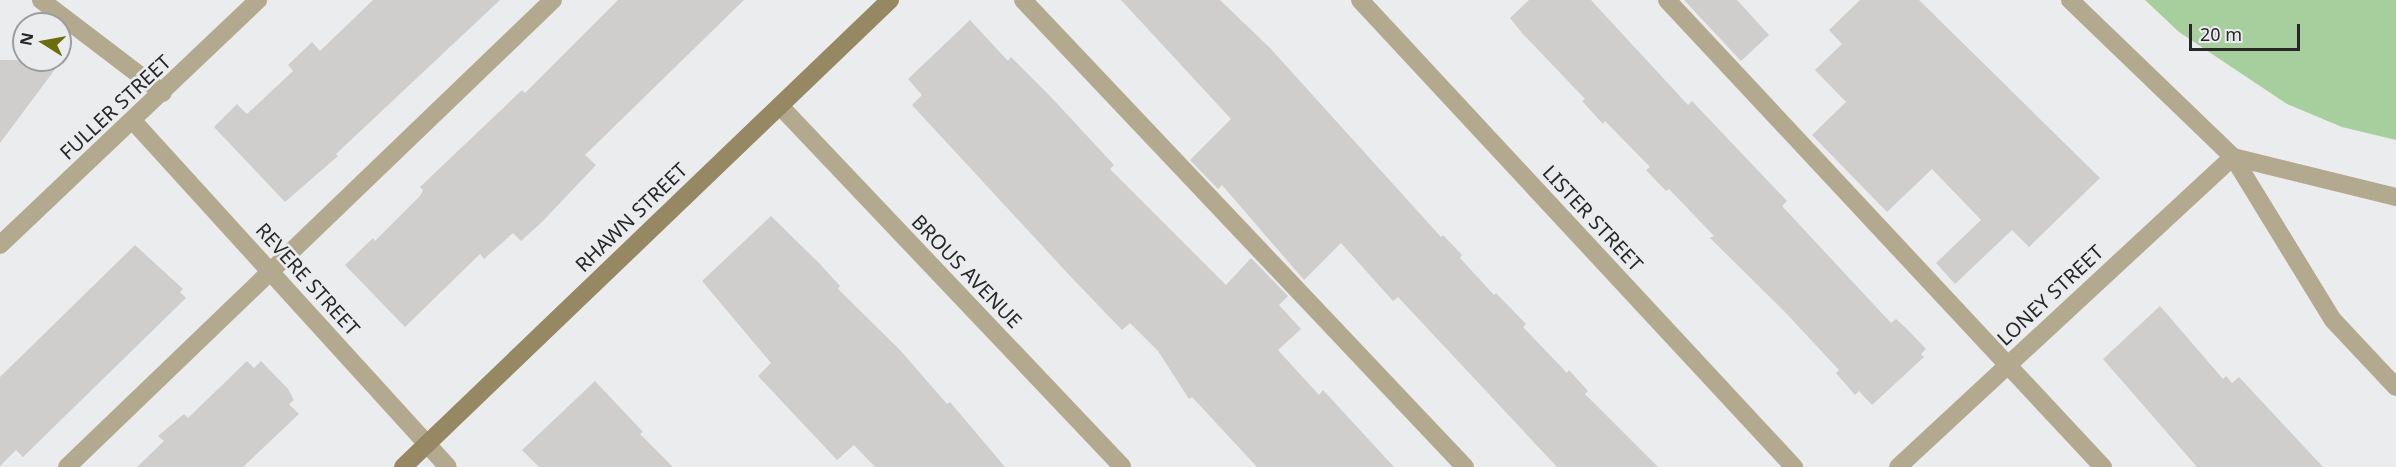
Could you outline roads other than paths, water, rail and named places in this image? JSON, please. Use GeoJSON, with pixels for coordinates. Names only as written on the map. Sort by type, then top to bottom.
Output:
{"type":"FeatureCollection","features":[{"type":"Feature","properties":{"kind":"main road","name":"RHAWN STREET"},"geometry":{"type":"LineString","coordinates":[[403,467],[890,0]]}},
{"type":"Feature","properties":{"kind":"street"},"geometry":{"type":"LineString","coordinates":[[41,0],[163,93]]}},
{"type":"Feature","properties":{"kind":"street","name":"FULLER STREET"},"geometry":{"type":"LineString","coordinates":[[2,239],[134,122],[258,0]]}},
{"type":"Feature","properties":{"kind":"street"},"geometry":{"type":"LineString","coordinates":[[67,467],[553,0]]}},
{"type":"Feature","properties":{"kind":"street"},"geometry":{"type":"LineString","coordinates":[[1023,0],[1465,467]]}},
{"type":"Feature","properties":{"kind":"street","name":"LISTER STREET"},"geometry":{"type":"LineString","coordinates":[[1360,0],[1794,467]]}},
{"type":"Feature","properties":{"kind":"street"},"geometry":{"type":"LineString","coordinates":[[1666,0],[2103,467]]}},
{"type":"Feature","properties":{"kind":"street"},"geometry":{"type":"LineString","coordinates":[[2070,0],[2233,157],[2333,320],[2396,387]]}},
{"type":"Feature","properties":{"kind":"street","name":"BROUS AVENUE"},"geometry":{"type":"LineString","coordinates":[[780,106],[1122,467]]}},
{"type":"Feature","properties":{"kind":"street","name":"REVERE STREET"},"geometry":{"type":"LineString","coordinates":[[134,122],[448,467]]}},
{"type":"Feature","properties":{"kind":"street"},"geometry":{"type":"LineString","coordinates":[[2233,157],[2396,197]]}},
{"type":"Feature","properties":{"kind":"street","name":"LONEY STREET"},"geometry":{"type":"LineString","coordinates":[[1898,467],[2233,157]]}}]}
